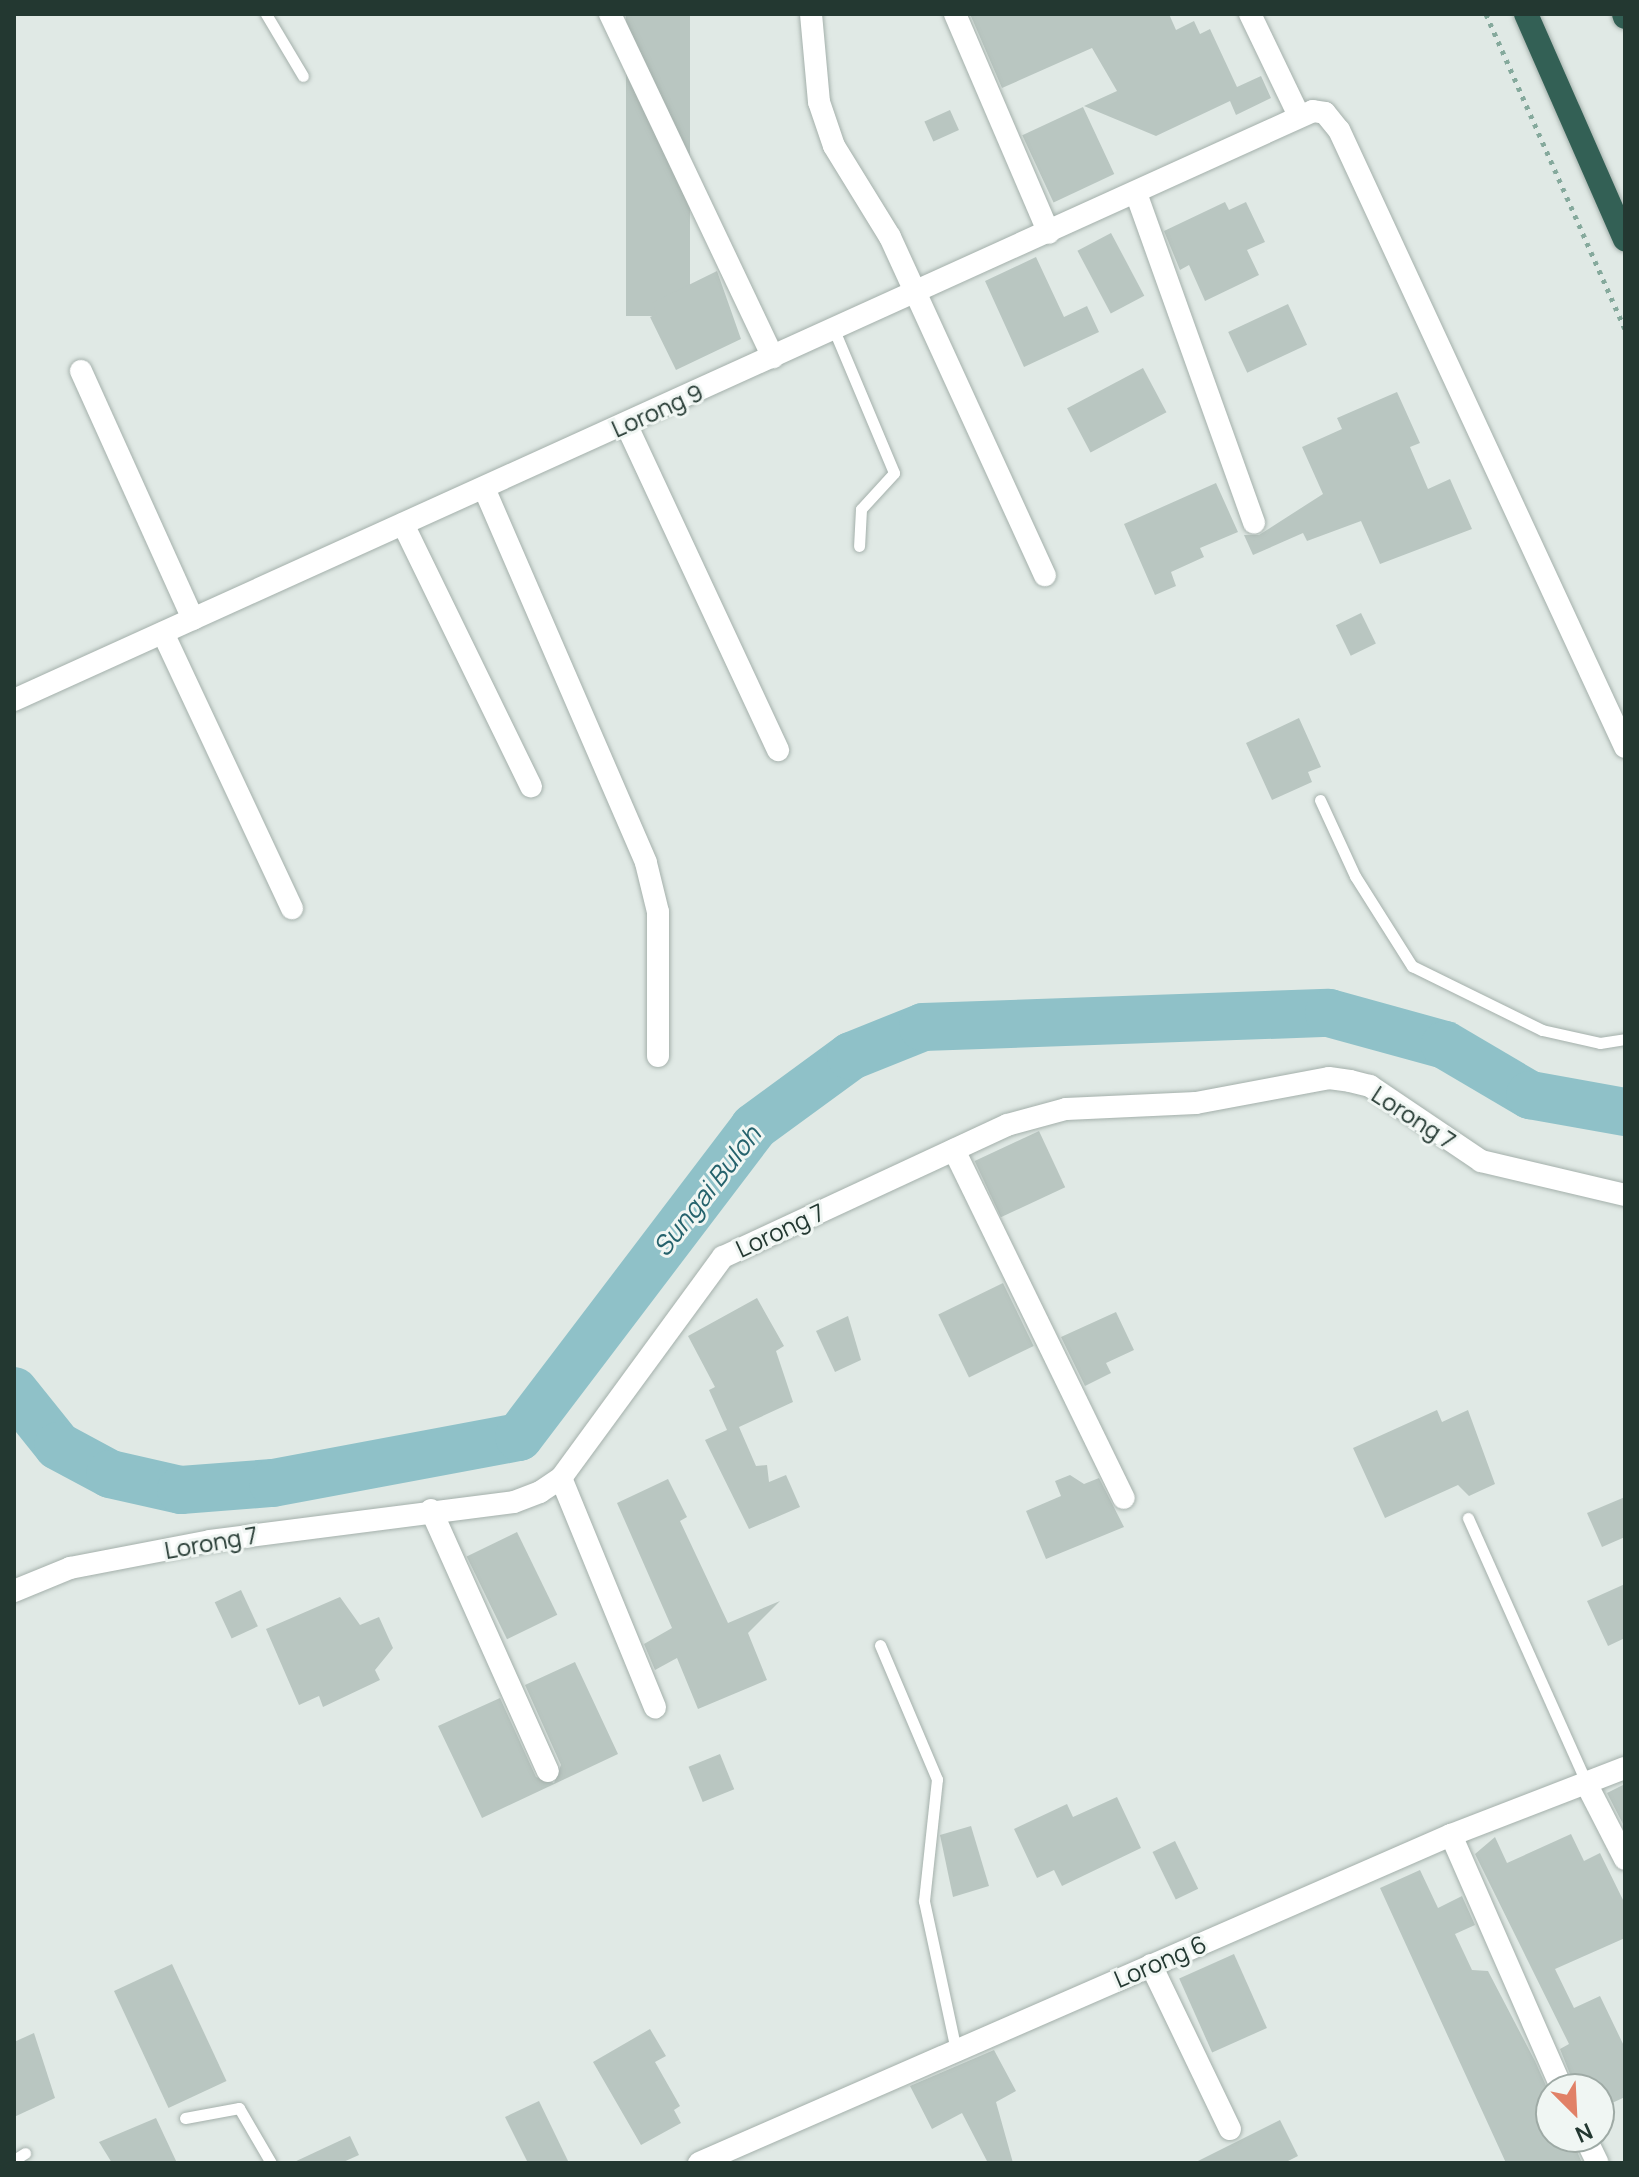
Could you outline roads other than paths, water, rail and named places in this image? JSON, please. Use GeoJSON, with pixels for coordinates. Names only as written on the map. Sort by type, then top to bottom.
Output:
{"type":"FeatureCollection","features":[{"type":"Feature","properties":{"kind":"highway"},"geometry":{"type":"LineString","coordinates":[[1526,14],[1625,239]]}},
{"type":"Feature","properties":{"kind":"street"},"geometry":{"type":"LineString","coordinates":[[610,14],[773,357]]}},
{"type":"Feature","properties":{"kind":"street"},"geometry":{"type":"LineString","coordinates":[[811,14],[819,102],[834,146],[915,293],[1045,575]]}},
{"type":"Feature","properties":{"kind":"street"},"geometry":{"type":"LineString","coordinates":[[955,14],[1049,233]]}},
{"type":"Feature","properties":{"kind":"street"},"geometry":{"type":"LineString","coordinates":[[1250,14],[1299,116],[1325,113],[1339,130],[1625,747]]}},
{"type":"Feature","properties":{"kind":"street","name":"Lorong 9"},"geometry":{"type":"LineString","coordinates":[[14,700],[1049,233],[1299,116]]}},
{"type":"Feature","properties":{"kind":"street"},"geometry":{"type":"LineString","coordinates":[[1136,193],[1254,522]]}},
{"type":"Feature","properties":{"kind":"street"},"geometry":{"type":"LineString","coordinates":[[81,371],[193,619]]}},
{"type":"Feature","properties":{"kind":"street"},"geometry":{"type":"LineString","coordinates":[[626,424],[778,750]]}},
{"type":"Feature","properties":{"kind":"street"},"geometry":{"type":"LineString","coordinates":[[484,488],[646,863],[658,912],[658,1056]]}},
{"type":"Feature","properties":{"kind":"street"},"geometry":{"type":"LineString","coordinates":[[403,524],[531,786]]}},
{"type":"Feature","properties":{"kind":"street"},"geometry":{"type":"LineString","coordinates":[[163,633],[292,908]]}},
{"type":"Feature","properties":{"kind":"street","name":"Lorong 7"},"geometry":{"type":"LineString","coordinates":[[14,1591],[70,1568],[210,1541],[431,1510],[514,1502],[561,1478],[723,1257],[954,1150],[1066,1109],[1196,1103],[1329,1078],[1370,1086],[1481,1161],[1625,1195]]}},
{"type":"Feature","properties":{"kind":"street"},"geometry":{"type":"LineString","coordinates":[[954,1150],[1124,1498]]}},
{"type":"Feature","properties":{"kind":"street"},"geometry":{"type":"LineString","coordinates":[[561,1478],[655,1707]]}},
{"type":"Feature","properties":{"kind":"street"},"geometry":{"type":"LineString","coordinates":[[431,1510],[548,1771]]}},
{"type":"Feature","properties":{"kind":"street","name":"Lorong 6"},"geometry":{"type":"LineString","coordinates":[[699,2163],[735,2155],[956,2050],[1151,1965],[1451,1835],[1625,1768]]}},
{"type":"Feature","properties":{"kind":"street"},"geometry":{"type":"LineString","coordinates":[[1587,1785],[1625,1859]]}},
{"type":"Feature","properties":{"kind":"street"},"geometry":{"type":"LineString","coordinates":[[1451,1835],[1555,2073]]}},
{"type":"Feature","properties":{"kind":"street"},"geometry":{"type":"LineString","coordinates":[[1151,1965],[1230,2129]]}},
{"type":"Feature","properties":{"kind":"lane"},"geometry":{"type":"LineString","coordinates":[[266,14],[303,76]]}},
{"type":"Feature","properties":{"kind":"lane"},"geometry":{"type":"LineString","coordinates":[[834,330],[894,473],[861,509],[859,546]]}},
{"type":"Feature","properties":{"kind":"lane"},"geometry":{"type":"LineString","coordinates":[[1320,800],[1355,876],[1412,966],[1542,1030],[1600,1043],[1625,1039]]}},
{"type":"Feature","properties":{"kind":"lane"},"geometry":{"type":"LineString","coordinates":[[1468,1518],[1587,1785]]}},
{"type":"Feature","properties":{"kind":"lane"},"geometry":{"type":"LineString","coordinates":[[880,1645],[937,1779],[924,1901],[956,2050]]}},
{"type":"Feature","properties":{"kind":"lane"},"geometry":{"type":"LineString","coordinates":[[185,2118],[239,2108],[271,2163]]}},
{"type":"Feature","properties":{"kind":"lane"},"geometry":{"type":"LineString","coordinates":[[14,2160],[25,2153]]}},
{"type":"Feature","properties":{"kind":"waterway","name":"Sungai Buloh"},"geometry":{"type":"LineString","coordinates":[[14,1391],[58,1446],[110,1474],[181,1490],[273,1483],[519,1437],[754,1127],[851,1056],[923,1027],[1329,1013],[1445,1045],[1530,1095],[1625,1112]]}}]}
